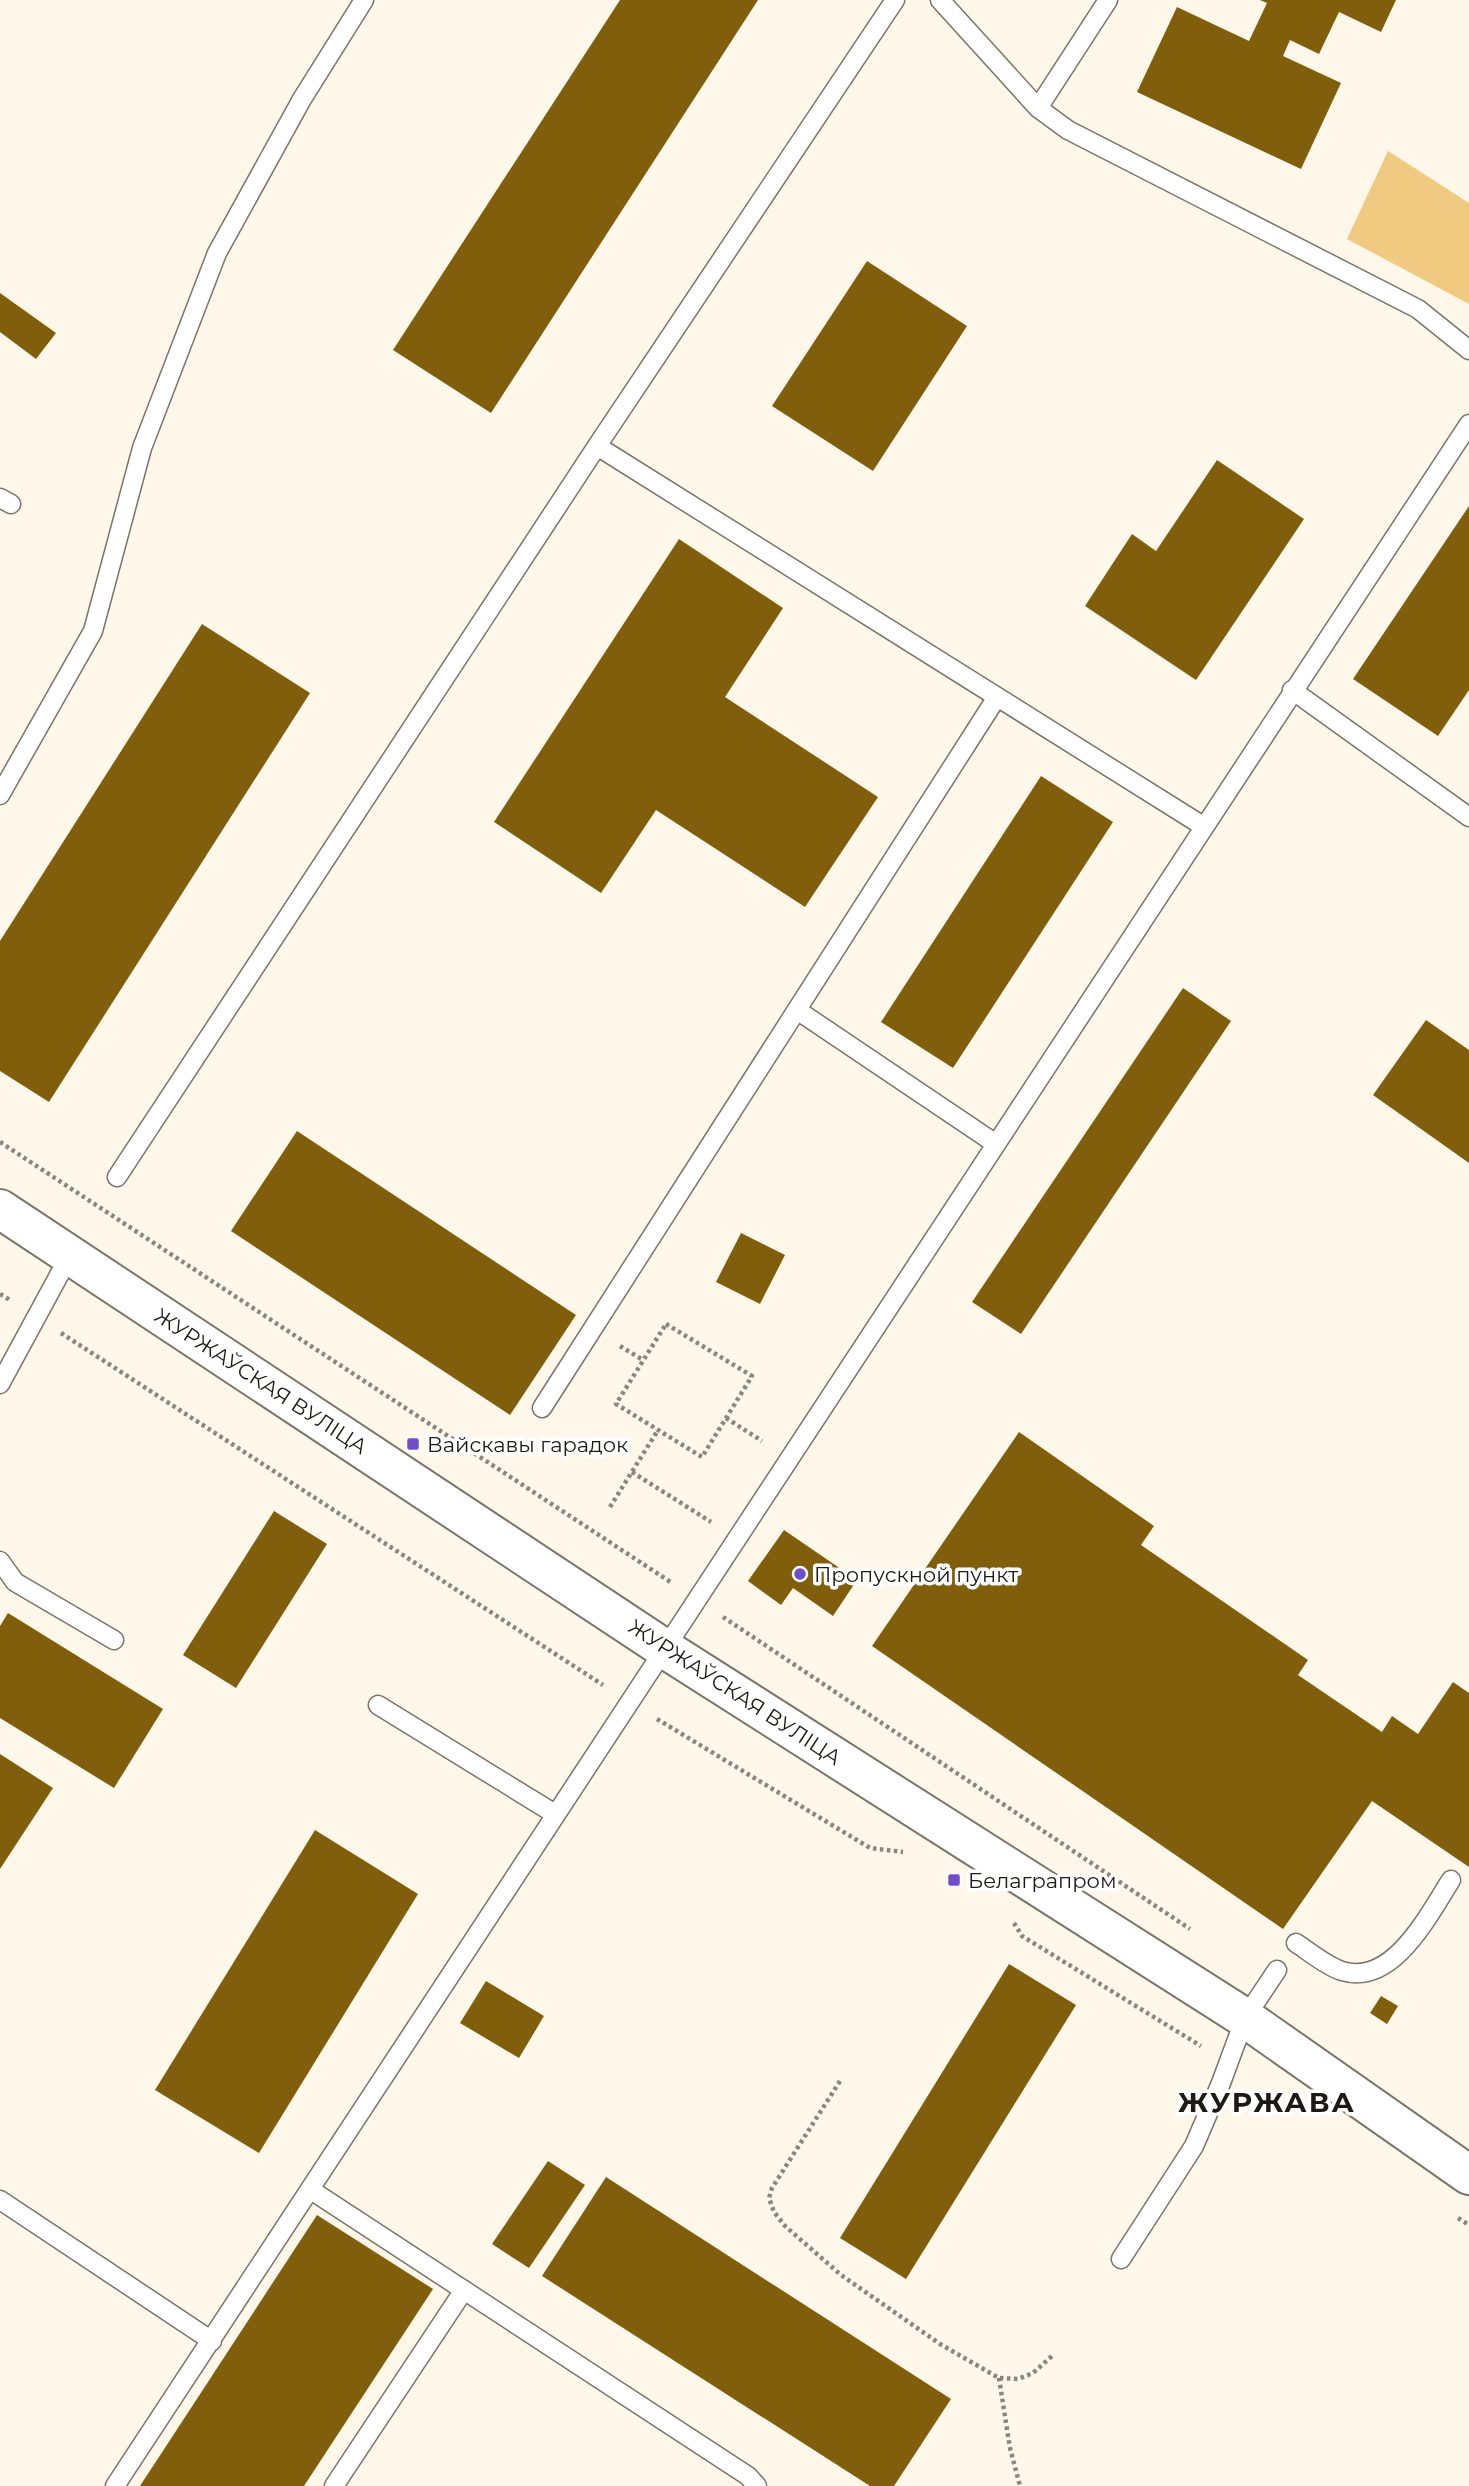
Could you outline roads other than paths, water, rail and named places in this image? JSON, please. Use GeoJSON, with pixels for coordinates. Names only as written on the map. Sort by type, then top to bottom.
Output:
{"type":"FeatureCollection","features":[{"type":"Feature","properties":{"kind":"street","name":"ЖУРЖАЎСКАЯ ВУЛІЦА"},"geometry":{"type":"LineString","coordinates":[[0,1209],[665,1649],[1245,2018],[1469,2175]]}},
{"type":"Feature","properties":{"kind":"lane"},"geometry":{"type":"LineString","coordinates":[[0,795],[93,631],[142,448],[217,253],[302,99],[364,0]]}},
{"type":"Feature","properties":{"kind":"lane"},"geometry":{"type":"LineString","coordinates":[[117,1177],[597,446],[895,0]]}},
{"type":"Feature","properties":{"kind":"lane"},"geometry":{"type":"LineString","coordinates":[[940,0],[1038,108],[1068,130],[1418,309],[1469,350]]}},
{"type":"Feature","properties":{"kind":"lane"},"geometry":{"type":"LineString","coordinates":[[1038,108],[1108,0]]}},
{"type":"Feature","properties":{"kind":"lane"},"geometry":{"type":"LineString","coordinates":[[115,2486],[1469,424]]}},
{"type":"Feature","properties":{"kind":"lane"},"geometry":{"type":"LineString","coordinates":[[597,446],[1203,826]]}},
{"type":"Feature","properties":{"kind":"lane"},"geometry":{"type":"LineString","coordinates":[[1292,690],[1469,817]]}},
{"type":"Feature","properties":{"kind":"lane"},"geometry":{"type":"LineString","coordinates":[[542,1408],[997,697]]}},
{"type":"Feature","properties":{"kind":"lane"},"geometry":{"type":"LineString","coordinates":[[797,1010],[996,1144]]}},
{"type":"Feature","properties":{"kind":"lane"},"geometry":{"type":"LineString","coordinates":[[0,1384],[70,1255]]}},
{"type":"Feature","properties":{"kind":"lane"},"geometry":{"type":"LineString","coordinates":[[0,1561],[15,1582],[114,1640]]}},
{"type":"Feature","properties":{"kind":"lane"},"geometry":{"type":"LineString","coordinates":[[378,1705],[555,1814]]}},
{"type":"Feature","properties":{"kind":"lane"},"geometry":{"type":"LineString","coordinates":[[1296,1943],[1337,1969],[1346,1972],[1374,1970],[1394,1958],[1406,1946],[1451,1880]]}},
{"type":"Feature","properties":{"kind":"lane"},"geometry":{"type":"LineString","coordinates":[[1121,2259],[1194,2146],[1245,2018],[1277,1970]]}},
{"type":"Feature","properties":{"kind":"lane"},"geometry":{"type":"LineString","coordinates":[[310,2190],[748,2476],[757,2486]]}},
{"type":"Feature","properties":{"kind":"lane"},"geometry":{"type":"LineString","coordinates":[[0,2200],[212,2341]]}},
{"type":"Feature","properties":{"kind":"lane"},"geometry":{"type":"LineString","coordinates":[[334,2486],[464,2290]]}},
{"type":"Feature","properties":{"kind":"place","name":"Вайскавы гарадок"},"geometry":{"type":"Point","coordinates":[413,1444]}},
{"type":"Feature","properties":{"kind":"place","name":"Пропускной пункт"},"geometry":{"type":"Point","coordinates":[800,1574]}},
{"type":"Feature","properties":{"kind":"place","name":"Белаграпром"},"geometry":{"type":"Point","coordinates":[954,1880]}},
{"type":"Feature","properties":{"kind":"district","name":"ЖУРЖАВА"},"geometry":{"type":"Point","coordinates":[1267,2102]}}]}
